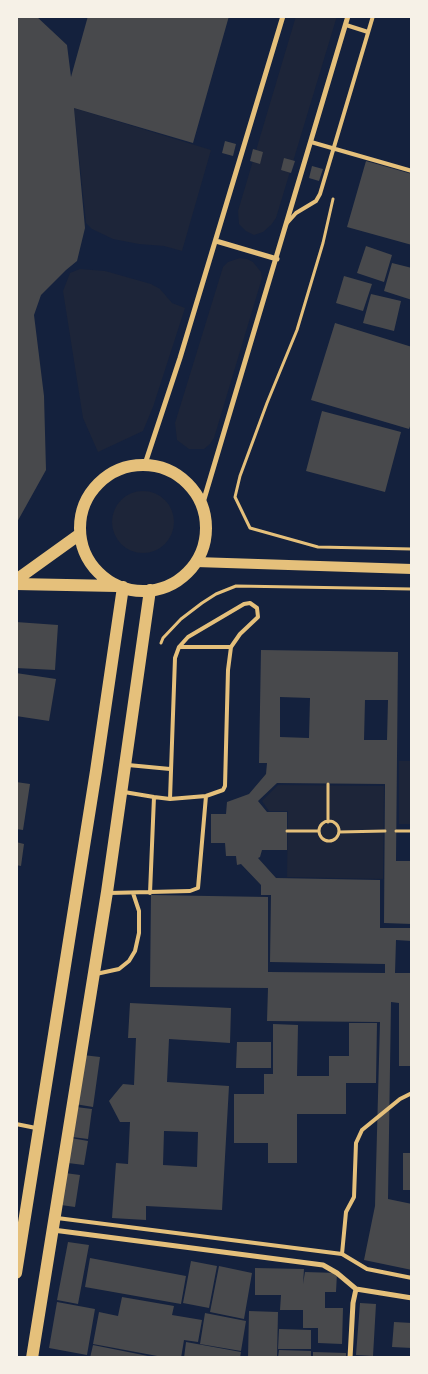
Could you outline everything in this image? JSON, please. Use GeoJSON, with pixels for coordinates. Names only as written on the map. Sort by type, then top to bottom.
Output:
{"type":"FeatureCollection","features":[{"type":"Feature","properties":{"kind":"main road"},"geometry":{"type":"LineString","coordinates":[[16,584],[120,586],[136,590],[150,590],[159,589],[185,575],[196,562],[203,549],[206,526],[202,506],[190,486],[182,478],[163,468],[145,464],[119,469],[101,480],[94,487],[82,509],[80,534],[84,552],[102,576],[120,586]]}},
{"type":"Feature","properties":{"kind":"main road"},"geometry":{"type":"LineString","coordinates":[[16,580],[80,534]]}},
{"type":"Feature","properties":{"kind":"main road"},"geometry":{"type":"LineString","coordinates":[[196,562],[412,569]]}},
{"type":"Feature","properties":{"kind":"main road"},"geometry":{"type":"LineString","coordinates":[[16,1273],[94,781],[120,586]]}},
{"type":"Feature","properties":{"kind":"main road"},"geometry":{"type":"LineString","coordinates":[[32,1358],[107,892],[150,590]]}},
{"type":"Feature","properties":{"kind":"street"},"geometry":{"type":"LineString","coordinates":[[145,464],[180,358],[283,16]]}},
{"type":"Feature","properties":{"kind":"street"},"geometry":{"type":"LineString","coordinates":[[202,506],[348,16]]}},
{"type":"Feature","properties":{"kind":"street"},"geometry":{"type":"LineString","coordinates":[[216,241],[276,259]]}},
{"type":"Feature","properties":{"kind":"street"},"geometry":{"type":"LineString","coordinates":[[54,1224],[323,1265],[337,1272],[356,1289],[412,1298]]}},
{"type":"Feature","properties":{"kind":"street"},"geometry":{"type":"LineString","coordinates":[[350,1358],[353,1304],[356,1289]]}},
{"type":"Feature","properties":{"kind":"lane"},"geometry":{"type":"LineString","coordinates":[[286,226],[296,213],[318,198],[373,16]]}},
{"type":"Feature","properties":{"kind":"lane"},"geometry":{"type":"LineString","coordinates":[[346,25],[368,32]]}},
{"type":"Feature","properties":{"kind":"lane"},"geometry":{"type":"LineString","coordinates":[[311,142],[412,171]]}},
{"type":"Feature","properties":{"kind":"lane"},"geometry":{"type":"LineString","coordinates":[[122,791],[154,798],[170,798],[206,796],[223,790],[226,782],[228,670],[231,647],[240,634],[258,617],[257,608],[254,605],[244,604],[188,637],[179,647],[175,658],[170,798]]}},
{"type":"Feature","properties":{"kind":"lane"},"geometry":{"type":"LineString","coordinates":[[179,647],[231,647]]}},
{"type":"Feature","properties":{"kind":"lane"},"geometry":{"type":"LineString","coordinates":[[124,764],[170,769]]}},
{"type":"Feature","properties":{"kind":"lane"},"geometry":{"type":"LineString","coordinates":[[107,892],[195,891],[198,888],[206,796]]}},
{"type":"Feature","properties":{"kind":"lane"},"geometry":{"type":"LineString","coordinates":[[150,893],[154,798]]}},
{"type":"Feature","properties":{"kind":"lane"},"geometry":{"type":"LineString","coordinates":[[94,974],[119,969],[129,961],[135,951],[139,933],[139,911],[133,893]]}},
{"type":"Feature","properties":{"kind":"lane"},"geometry":{"type":"LineString","coordinates":[[342,1254],[346,1212],[354,1198],[356,1144],[362,1130],[400,1099],[412,1093]]}},
{"type":"Feature","properties":{"kind":"lane"},"geometry":{"type":"LineString","coordinates":[[16,1124],[39,1128]]}},
{"type":"Feature","properties":{"kind":"lane"},"geometry":{"type":"LineString","coordinates":[[54,1224],[342,1254],[367,1269],[412,1278]]}},
{"type":"Feature","properties":{"kind":"path"},"geometry":{"type":"LineString","coordinates":[[333,198],[323,244],[298,330],[267,403],[240,476],[235,497],[250,528],[318,547],[412,549]]}},
{"type":"Feature","properties":{"kind":"path"},"geometry":{"type":"LineString","coordinates":[[157,650],[163,638],[181,619],[216,594],[236,586],[412,589]]}},
{"type":"Feature","properties":{"kind":"path"},"geometry":{"type":"LineString","coordinates":[[328,784],[328,822]]}},
{"type":"Feature","properties":{"kind":"path"},"geometry":{"type":"LineString","coordinates":[[328,822],[336,824],[339,832],[335,839],[326,841],[319,831],[324,823],[328,822]]}},
{"type":"Feature","properties":{"kind":"path"},"geometry":{"type":"LineString","coordinates":[[287,831],[319,831]]}},
{"type":"Feature","properties":{"kind":"path"},"geometry":{"type":"LineString","coordinates":[[339,832],[385,831]]}},
{"type":"Feature","properties":{"kind":"path"},"geometry":{"type":"LineString","coordinates":[[396,831],[412,831]]}},
{"type":"Feature","properties":{"kind":"shaded area"},"geometry":{"type":"Polygon","coordinates":[[[296,16],[337,16],[276,218],[263,232],[254,235],[246,231],[239,224],[238,211],[296,16]]]}},
{"type":"Feature","properties":{"kind":"shaded area"},"geometry":{"type":"Polygon","coordinates":[[[74,108],[211,150],[182,251],[164,246],[113,239],[92,229],[86,223],[74,108]]]}},
{"type":"Feature","properties":{"kind":"shaded area"},"geometry":{"type":"Polygon","coordinates":[[[240,258],[253,262],[261,272],[262,278],[214,438],[204,449],[189,449],[177,440],[175,423],[223,267],[228,262],[240,258]]]}},
{"type":"Feature","properties":{"kind":"shaded area"},"geometry":{"type":"Polygon","coordinates":[[[80,269],[105,271],[151,284],[160,289],[172,303],[185,308],[153,407],[143,431],[98,452],[83,418],[63,291],[70,273],[80,269]]]}},
{"type":"Feature","properties":{"kind":"shaded area"},"geometry":{"type":"Polygon","coordinates":[[[143,491],[155,493],[165,500],[172,510],[174,522],[172,534],[165,544],[155,551],[143,553],[131,551],[121,544],[114,534],[112,522],[114,510],[121,500],[131,493],[143,491]]]}},
{"type":"Feature","properties":{"kind":"shaded area"},"geometry":{"type":"Polygon","coordinates":[[[399,761],[412,761],[412,824],[399,824],[399,761]]]}},
{"type":"Feature","properties":{"kind":"shaded area"},"geometry":{"type":"Polygon","coordinates":[[[278,785],[384,786],[383,879],[287,877],[288,811],[269,811],[262,801],[278,785]]]}},
{"type":"Feature","properties":{"kind":"building"},"geometry":{"type":"Polygon","coordinates":[[[16,16],[36,16],[67,45],[71,77],[88,16],[229,16],[193,143],[74,108],[85,228],[77,261],[41,295],[34,315],[44,396],[46,470],[16,524],[16,16]]]}},
{"type":"Feature","properties":{"kind":"building"},"geometry":{"type":"Polygon","coordinates":[[[225,141],[236,144],[233,156],[222,153],[225,141]]]}},
{"type":"Feature","properties":{"kind":"building"},"geometry":{"type":"Polygon","coordinates":[[[253,149],[263,152],[260,164],[250,161],[253,149]]]}},
{"type":"Feature","properties":{"kind":"building"},"geometry":{"type":"Polygon","coordinates":[[[284,158],[295,161],[291,173],[281,170],[284,158]]]}},
{"type":"Feature","properties":{"kind":"building"},"geometry":{"type":"Polygon","coordinates":[[[366,161],[412,174],[412,245],[347,227],[366,161]]]}},
{"type":"Feature","properties":{"kind":"building"},"geometry":{"type":"Polygon","coordinates":[[[312,166],[323,169],[319,181],[309,178],[312,166]]]}},
{"type":"Feature","properties":{"kind":"building"},"geometry":{"type":"Polygon","coordinates":[[[366,246],[392,255],[384,282],[357,273],[366,246]]]}},
{"type":"Feature","properties":{"kind":"building"},"geometry":{"type":"Polygon","coordinates":[[[392,263],[412,268],[412,300],[384,291],[392,263]]]}},
{"type":"Feature","properties":{"kind":"building"},"geometry":{"type":"Polygon","coordinates":[[[344,276],[372,284],[363,311],[336,303],[344,276]]]}},
{"type":"Feature","properties":{"kind":"building"},"geometry":{"type":"Polygon","coordinates":[[[371,294],[401,301],[394,331],[363,323],[371,294]]]}},
{"type":"Feature","properties":{"kind":"building"},"geometry":{"type":"Polygon","coordinates":[[[335,323],[412,347],[412,421],[409,429],[311,400],[335,323]]]}},
{"type":"Feature","properties":{"kind":"building"},"geometry":{"type":"Polygon","coordinates":[[[322,411],[401,432],[385,492],[306,471],[322,411]]]}},
{"type":"Feature","properties":{"kind":"building"},"geometry":{"type":"Polygon","coordinates":[[[16,622],[58,625],[55,670],[16,668],[16,622]]]}},
{"type":"Feature","properties":{"kind":"building"},"geometry":{"type":"Polygon","coordinates":[[[261,650],[398,652],[396,861],[412,861],[412,924],[384,923],[385,784],[277,783],[258,801],[267,812],[287,812],[287,850],[262,850],[258,858],[276,878],[380,880],[380,928],[412,928],[412,941],[396,940],[395,973],[412,973],[412,1066],[399,1066],[399,1003],[391,1002],[388,1199],[412,1204],[412,1270],[364,1260],[375,1206],[380,1022],[267,1021],[268,988],[150,987],[151,895],[268,897],[268,972],[385,973],[385,964],[270,962],[271,895],[261,895],[261,885],[241,864],[237,865],[236,856],[226,856],[225,843],[211,843],[211,814],[226,814],[227,802],[249,794],[266,774],[267,763],[259,763],[261,650]],[[280,697],[280,737],[309,738],[310,698],[280,697]],[[365,700],[364,740],[387,740],[388,700],[365,700]]]}},
{"type":"Feature","properties":{"kind":"building"},"geometry":{"type":"Polygon","coordinates":[[[16,673],[56,679],[49,721],[16,716],[16,673]]]}},
{"type":"Feature","properties":{"kind":"building"},"geometry":{"type":"Polygon","coordinates":[[[16,782],[30,784],[23,830],[16,829],[16,782]]]}},
{"type":"Feature","properties":{"kind":"building"},"geometry":{"type":"Polygon","coordinates":[[[16,842],[24,844],[21,866],[16,865],[16,842]]]}},
{"type":"Feature","properties":{"kind":"building"},"geometry":{"type":"Polygon","coordinates":[[[130,1003],[231,1008],[230,1043],[169,1039],[167,1082],[229,1086],[222,1210],[146,1206],[146,1220],[112,1218],[116,1163],[128,1164],[130,1122],[120,1122],[109,1101],[123,1084],[134,1085],[136,1038],[128,1038],[130,1003]],[[164,1131],[163,1165],[197,1167],[198,1132],[164,1131]]]}},
{"type":"Feature","properties":{"kind":"building"},"geometry":{"type":"Polygon","coordinates":[[[349,1023],[377,1023],[376,1083],[346,1083],[346,1114],[297,1114],[297,1163],[268,1163],[268,1143],[234,1143],[234,1094],[264,1094],[264,1074],[273,1074],[273,1024],[298,1025],[297,1076],[329,1076],[329,1056],[349,1056],[349,1023]]]}},
{"type":"Feature","properties":{"kind":"building"},"geometry":{"type":"Polygon","coordinates":[[[237,1042],[271,1042],[271,1068],[236,1068],[237,1042]]]}},
{"type":"Feature","properties":{"kind":"building"},"geometry":{"type":"Polygon","coordinates":[[[83,1055],[100,1057],[93,1107],[75,1104],[83,1055]]]}},
{"type":"Feature","properties":{"kind":"building"},"geometry":{"type":"Polygon","coordinates":[[[76,1107],[92,1109],[88,1139],[72,1137],[76,1107]]]}},
{"type":"Feature","properties":{"kind":"building"},"geometry":{"type":"Polygon","coordinates":[[[71,1138],[88,1141],[84,1165],[68,1163],[71,1138]]]}},
{"type":"Feature","properties":{"kind":"building"},"geometry":{"type":"Polygon","coordinates":[[[403,1153],[412,1153],[412,1190],[403,1190],[403,1153]]]}},
{"type":"Feature","properties":{"kind":"building"},"geometry":{"type":"Polygon","coordinates":[[[65,1173],[80,1175],[75,1207],[61,1205],[65,1173]]]}},
{"type":"Feature","properties":{"kind":"building"},"geometry":{"type":"Polygon","coordinates":[[[68,1242],[89,1245],[78,1304],[57,1300],[68,1242]]]}},
{"type":"Feature","properties":{"kind":"building"},"geometry":{"type":"Polygon","coordinates":[[[90,1258],[186,1276],[181,1304],[85,1287],[90,1258]]]}},
{"type":"Feature","properties":{"kind":"building"},"geometry":{"type":"Polygon","coordinates":[[[191,1261],[217,1266],[209,1308],[183,1303],[191,1261]]]}},
{"type":"Feature","properties":{"kind":"building"},"geometry":{"type":"Polygon","coordinates":[[[219,1266],[252,1273],[244,1319],[210,1312],[219,1266]]]}},
{"type":"Feature","properties":{"kind":"building"},"geometry":{"type":"Polygon","coordinates":[[[255,1268],[304,1269],[303,1284],[305,1272],[337,1273],[336,1292],[325,1292],[325,1308],[343,1308],[342,1344],[318,1343],[318,1328],[303,1328],[303,1310],[280,1310],[281,1295],[255,1295],[255,1268]]]}},
{"type":"Feature","properties":{"kind":"building"},"geometry":{"type":"Polygon","coordinates":[[[122,1297],[174,1306],[172,1315],[202,1320],[198,1342],[184,1340],[181,1358],[168,1358],[93,1344],[99,1312],[118,1316],[122,1297]]]}},
{"type":"Feature","properties":{"kind":"building"},"geometry":{"type":"Polygon","coordinates":[[[57,1302],[95,1309],[87,1355],[49,1348],[57,1302]]]}},
{"type":"Feature","properties":{"kind":"building"},"geometry":{"type":"Polygon","coordinates":[[[360,1303],[376,1304],[373,1356],[356,1355],[360,1303]]]}},
{"type":"Feature","properties":{"kind":"building"},"geometry":{"type":"Polygon","coordinates":[[[249,1311],[278,1312],[277,1358],[248,1358],[249,1311]]]}},
{"type":"Feature","properties":{"kind":"building"},"geometry":{"type":"Polygon","coordinates":[[[205,1313],[246,1321],[241,1351],[200,1344],[205,1313]]]}},
{"type":"Feature","properties":{"kind":"building"},"geometry":{"type":"Polygon","coordinates":[[[394,1322],[412,1323],[412,1348],[392,1347],[394,1322]]]}},
{"type":"Feature","properties":{"kind":"building"},"geometry":{"type":"Polygon","coordinates":[[[279,1329],[311,1330],[311,1349],[278,1349],[279,1329]]]}},
{"type":"Feature","properties":{"kind":"building"},"geometry":{"type":"Polygon","coordinates":[[[186,1342],[241,1352],[240,1358],[184,1358],[186,1342]]]}},
{"type":"Feature","properties":{"kind":"building"},"geometry":{"type":"Polygon","coordinates":[[[93,1345],[153,1357],[153,1358],[90,1358],[93,1345]]]}},
{"type":"Feature","properties":{"kind":"building"},"geometry":{"type":"Polygon","coordinates":[[[279,1350],[311,1351],[311,1358],[278,1358],[279,1350]]]}},
{"type":"Feature","properties":{"kind":"building"},"geometry":{"type":"Polygon","coordinates":[[[313,1352],[346,1353],[346,1358],[313,1358],[313,1352]]]}}]}
